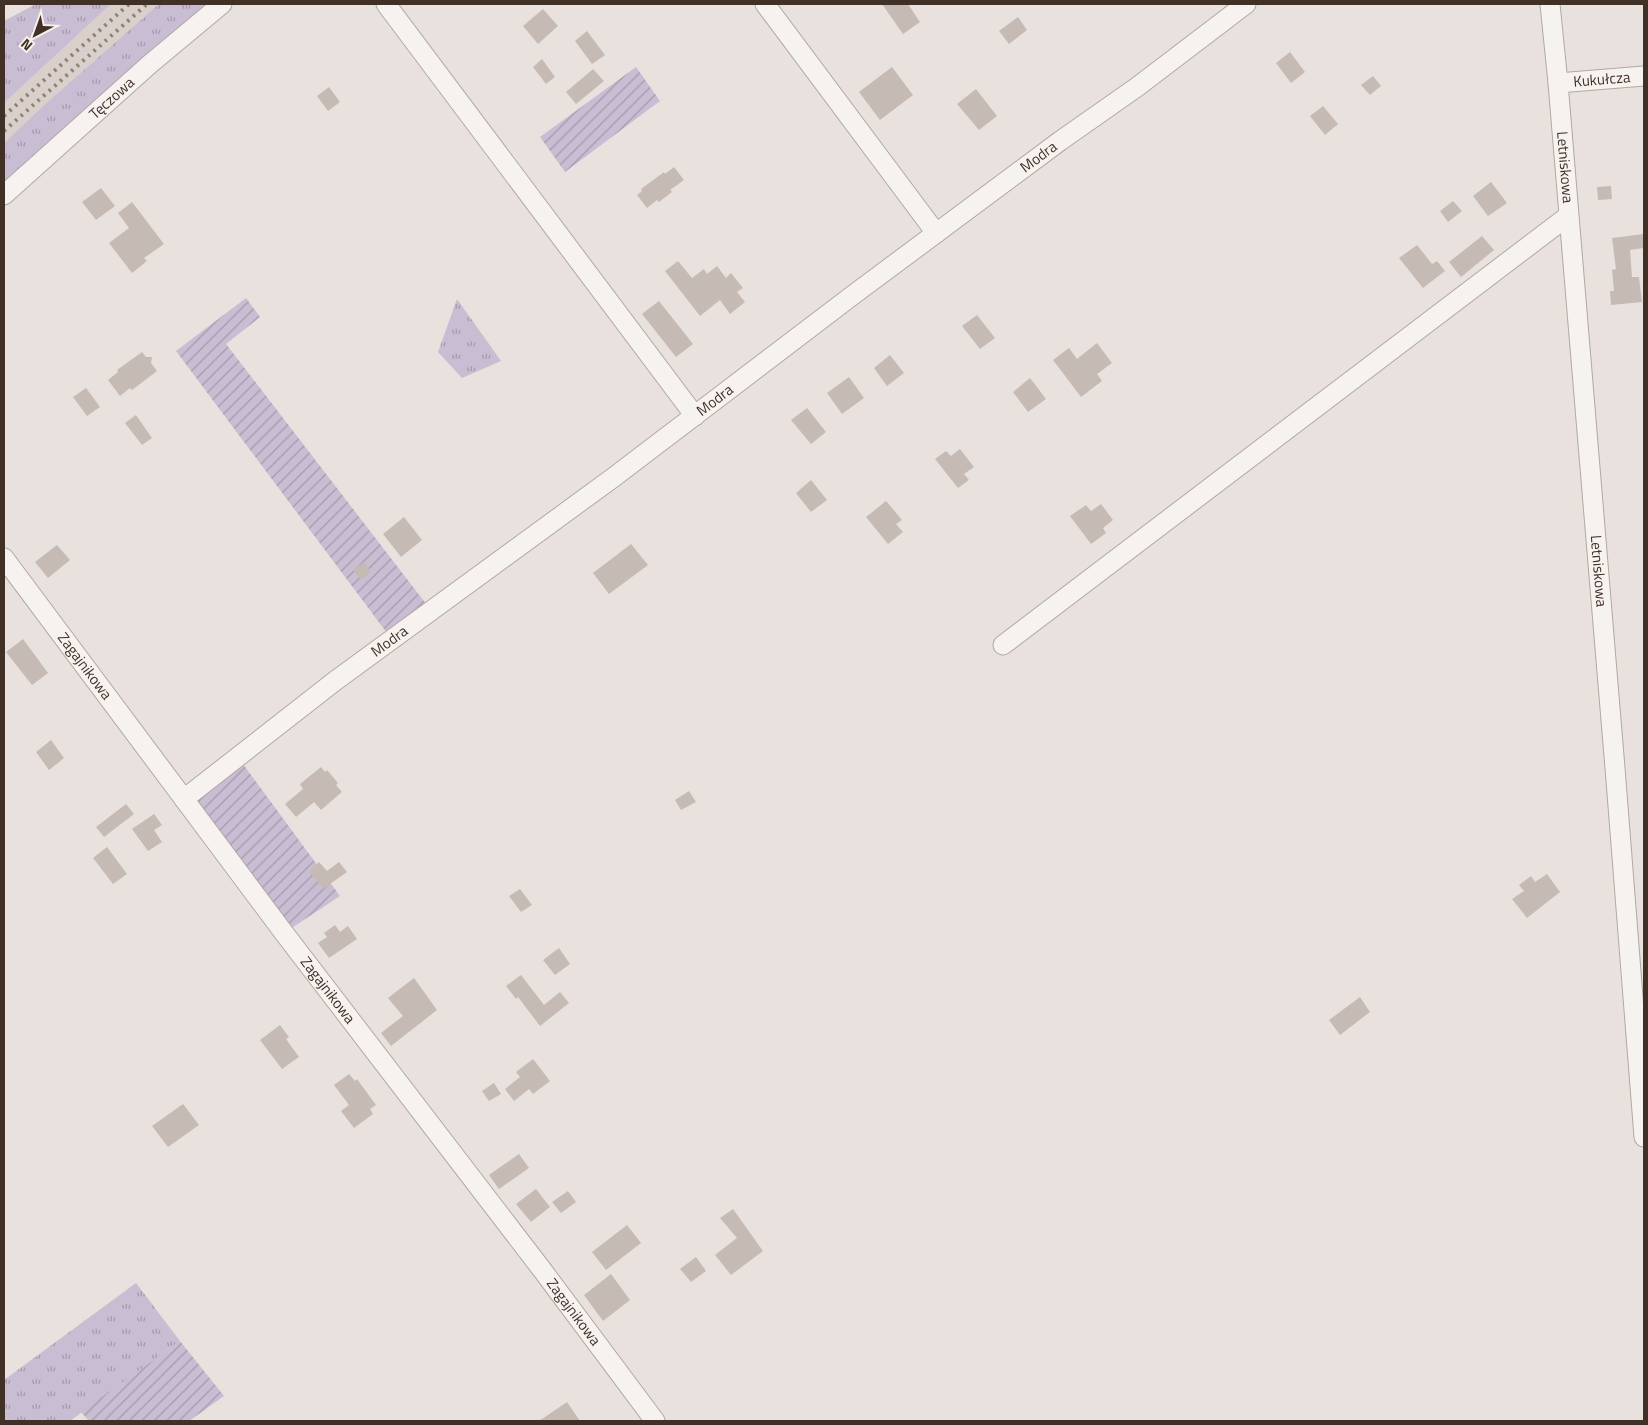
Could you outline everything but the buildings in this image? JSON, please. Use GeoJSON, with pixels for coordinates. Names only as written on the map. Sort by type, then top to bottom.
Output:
{"type":"FeatureCollection","features":[{"type":"Feature","properties":{"kind":"street","name":"Tęczowa"},"geometry":{"type":"LineString","coordinates":[[4,195],[158,57],[222,4]]}},
{"type":"Feature","properties":{"kind":"street"},"geometry":{"type":"LineString","coordinates":[[386,4],[695,416]]}},
{"type":"Feature","properties":{"kind":"street"},"geometry":{"type":"LineString","coordinates":[[765,4],[936,233]]}},
{"type":"Feature","properties":{"kind":"street","name":"Modra"},"geometry":{"type":"LineString","coordinates":[[184,799],[335,681],[614,477],[936,233],[1060,141],[1137,87],[1246,4]]}},
{"type":"Feature","properties":{"kind":"street","name":"Letniskowa"},"geometry":{"type":"LineString","coordinates":[[1550,4],[1615,758],[1644,1137]]}},
{"type":"Feature","properties":{"kind":"street","name":"Kukułcza"},"geometry":{"type":"LineString","coordinates":[[1558,83],[1644,76]]}},
{"type":"Feature","properties":{"kind":"street"},"geometry":{"type":"LineString","coordinates":[[1003,645],[1568,216]]}},
{"type":"Feature","properties":{"kind":"street","name":"Zagajnikowa"},"geometry":{"type":"LineString","coordinates":[[4,558],[284,933],[543,1271],[655,1421]]}},
{"type":"Feature","properties":{"kind":"shaded area"},"geometry":{"type":"Polygon","coordinates":[[[111,4],[159,4],[43,106],[4,143],[4,103],[111,4]]]}},
{"type":"Feature","properties":{"kind":"green space"},"geometry":{"type":"Polygon","coordinates":[[[36,4],[111,4],[4,103],[4,21],[36,4]]]}},
{"type":"Feature","properties":{"kind":"green space"},"geometry":{"type":"Polygon","coordinates":[[[159,4],[215,4],[4,188],[4,143],[43,106],[159,4]]]}},
{"type":"Feature","properties":{"kind":"green space"},"geometry":{"type":"Polygon","coordinates":[[[636,67],[660,101],[565,172],[540,137],[636,67]]]}},
{"type":"Feature","properties":{"kind":"green space"},"geometry":{"type":"Polygon","coordinates":[[[246,298],[260,317],[226,344],[430,609],[390,637],[176,351],[246,298]]]}},
{"type":"Feature","properties":{"kind":"green space"},"geometry":{"type":"Polygon","coordinates":[[[457,299],[501,361],[462,378],[438,352],[457,299]]]}},
{"type":"Feature","properties":{"kind":"green space"},"geometry":{"type":"Polygon","coordinates":[[[240,760],[340,896],[287,931],[195,807],[198,796],[240,760]]]}},
{"type":"Feature","properties":{"kind":"green space"},"geometry":{"type":"Polygon","coordinates":[[[136,1283],[180,1341],[70,1421],[4,1421],[4,1380],[136,1283]]]}},
{"type":"Feature","properties":{"kind":"green space"},"geometry":{"type":"Polygon","coordinates":[[[180,1341],[224,1396],[189,1421],[89,1421],[81,1412],[180,1341]]]}},
{"type":"Feature","properties":{"kind":"railway"},"geometry":{"type":"LineString","coordinates":[[4,116],[129,4]]}},
{"type":"Feature","properties":{"kind":"railway"},"geometry":{"type":"LineString","coordinates":[[4,131],[147,4]]}}]}
